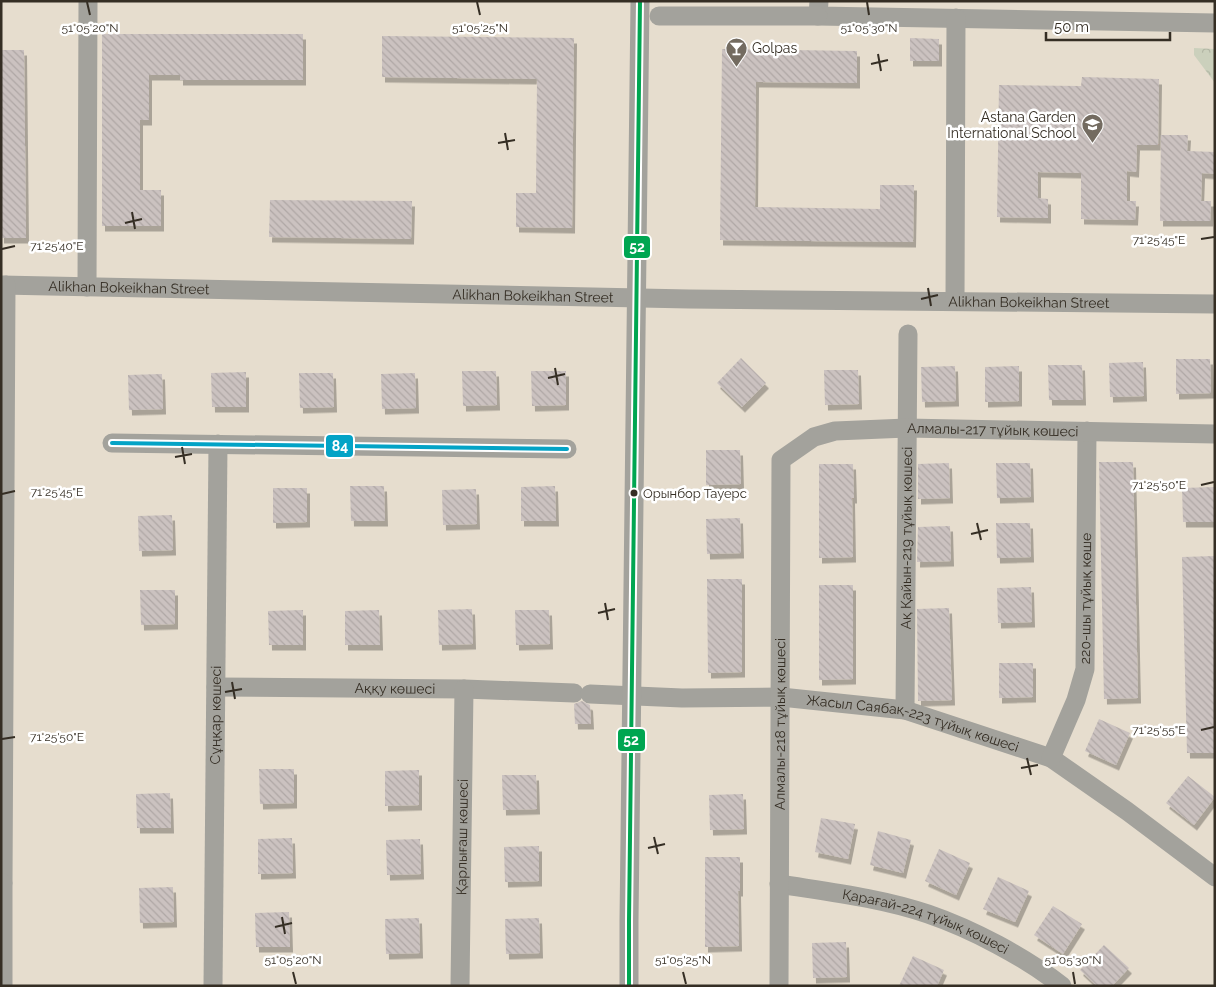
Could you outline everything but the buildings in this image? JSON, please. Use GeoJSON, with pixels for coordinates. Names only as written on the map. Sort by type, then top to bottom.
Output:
{"type":"FeatureCollection","features":[{"type":"Feature","properties":{"kind":"street"},"geometry":{"type":"LineString","coordinates":[[87,287],[88,1]]}},
{"type":"Feature","properties":{"kind":"street"},"geometry":{"type":"LineString","coordinates":[[629,986],[640,1]]}},
{"type":"Feature","properties":{"kind":"street"},"geometry":{"type":"LineString","coordinates":[[659,16],[818,8],[956,18],[1215,23]]}},
{"type":"Feature","properties":{"kind":"street"},"geometry":{"type":"LineString","coordinates":[[955,301],[956,18]]}},
{"type":"Feature","properties":{"kind":"street"},"geometry":{"type":"LineString","coordinates":[[3,986],[4,285]]}},
{"type":"Feature","properties":{"kind":"street","name":"Alikhan Bokeikhan Street"},"geometry":{"type":"LineString","coordinates":[[4,285],[637,298],[1215,304]]}},
{"type":"Feature","properties":{"kind":"street","name":"Ақ Қайын-219 тұйық көшесі"},"geometry":{"type":"LineString","coordinates":[[905,710],[908,334]]}},
{"type":"Feature","properties":{"kind":"street","name":"Алмалы-217 тұйық көшесі"},"geometry":{"type":"LineString","coordinates":[[781,460],[814,437],[835,431],[907,428],[1215,434]]}},
{"type":"Feature","properties":{"kind":"street","name":"220-шы тұйық көше"},"geometry":{"type":"LineString","coordinates":[[1051,758],[1076,700],[1085,669],[1087,431]]}},
{"type":"Feature","properties":{"kind":"street"},"geometry":{"type":"LineString","coordinates":[[112,443],[567,449]]}},
{"type":"Feature","properties":{"kind":"street","name":"Сұңқар көшесі"},"geometry":{"type":"LineString","coordinates":[[213,986],[218,444]]}},
{"type":"Feature","properties":{"kind":"street","name":"Алмалы-218 тұйық көшесі"},"geometry":{"type":"LineString","coordinates":[[779,986],[781,460]]}},
{"type":"Feature","properties":{"kind":"street","name":"Аққу көшесі"},"geometry":{"type":"LineString","coordinates":[[216,687],[464,689],[632,695]]}},
{"type":"Feature","properties":{"kind":"street","name":"Қарлығаш көшесі"},"geometry":{"type":"LineString","coordinates":[[460,986],[464,689]]}},
{"type":"Feature","properties":{"kind":"street","name":"Жасыл Саябақ-223 тұйық көшесі"},"geometry":{"type":"LineString","coordinates":[[632,695],[682,698],[781,697],[905,710],[1051,758],[1127,811],[1215,877]]}},
{"type":"Feature","properties":{"kind":"street","name":"Қарағай-224 тұйық көшесі"},"geometry":{"type":"LineString","coordinates":[[780,884],[870,900],[929,914],[980,936],[1021,958],[1062,986]]}},
{"type":"Feature","properties":{"kind":"green space"},"geometry":{"type":"Polygon","coordinates":[[[1194,48],[1215,49],[1215,83],[1194,55],[1194,48]]]}},
{"type":"Feature","properties":{"kind":"transit line","name":"52"},"geometry":{"type":"LineString","coordinates":[[629,986],[640,1]]}},
{"type":"Feature","properties":{"kind":"transit line","name":"84"},"geometry":{"type":"LineString","coordinates":[[112,443],[567,449]]}},
{"type":"Feature","properties":{"kind":"place","name":"Golpas"},"geometry":{"type":"Point","coordinates":[736,67]}},
{"type":"Feature","properties":{"kind":"place","name":"Astana Garden International School"},"geometry":{"type":"Point","coordinates":[1092,144]}},
{"type":"Feature","properties":{"kind":"place","name":"Орынбор Тауерс"},"geometry":{"type":"Point","coordinates":[634,493]}}]}
